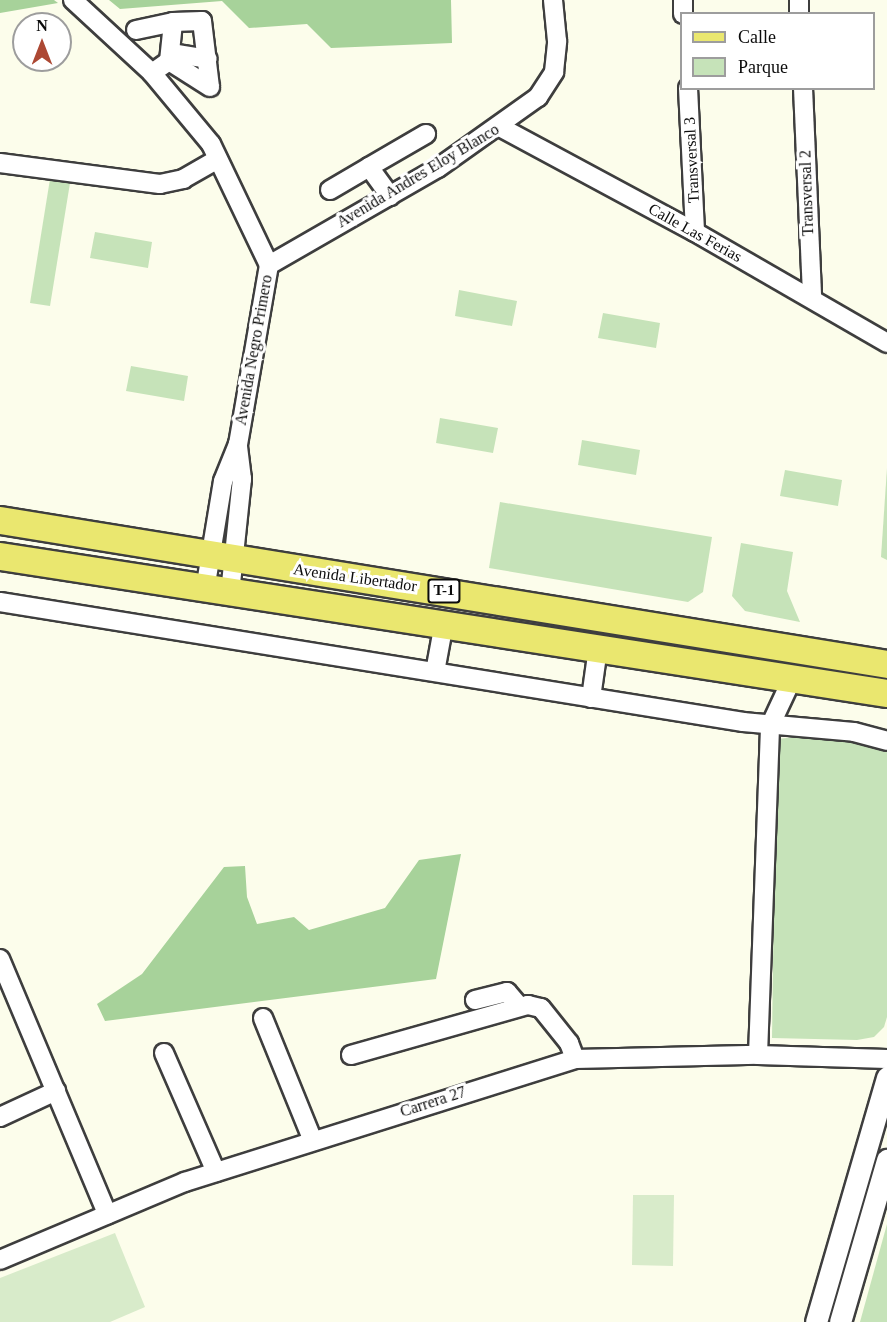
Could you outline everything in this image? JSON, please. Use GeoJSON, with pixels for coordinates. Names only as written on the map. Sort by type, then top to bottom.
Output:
{"type":"FeatureCollection","features":[{"type":"Feature","properties":{"kind":"main road","name":"Avenida Libertador"},"geometry":{"type":"LineString","coordinates":[[0,520],[222,558],[887,664]]}},
{"type":"Feature","properties":{"kind":"main road","name":"Avenida Libertador"},"geometry":{"type":"LineString","coordinates":[[0,556],[218,592],[444,623],[887,693]]}},
{"type":"Feature","properties":{"kind":"street","name":"Avenida Negro Primero"},"geometry":{"type":"LineString","coordinates":[[73,0],[152,73],[211,144],[269,265],[238,444],[242,479],[222,558],[218,592]]}},
{"type":"Feature","properties":{"kind":"street","name":"Avenida Andres Eloy Blanco"},"geometry":{"type":"LineString","coordinates":[[269,265],[390,196],[500,127],[538,97],[554,72],[556,41],[553,0]]}},
{"type":"Feature","properties":{"kind":"street"},"geometry":{"type":"LineString","coordinates":[[136,30],[173,22],[202,21],[212,83],[207,87],[170,57]]}},
{"type":"Feature","properties":{"kind":"street"},"geometry":{"type":"LineString","coordinates":[[152,73],[170,57],[173,22]]}},
{"type":"Feature","properties":{"kind":"street"},"geometry":{"type":"LineString","coordinates":[[170,57],[208,59]]}},
{"type":"Feature","properties":{"kind":"street","name":"Transversal 3"},"geometry":{"type":"LineString","coordinates":[[688,90],[694,232]]}},
{"type":"Feature","properties":{"kind":"street","name":"Transversal 2"},"geometry":{"type":"LineString","coordinates":[[802,90],[812,298]]}},
{"type":"Feature","properties":{"kind":"street","name":"Calle Las Ferias"},"geometry":{"type":"LineString","coordinates":[[500,127],[694,232],[887,343]]}},
{"type":"Feature","properties":{"kind":"street"},"geometry":{"type":"LineString","coordinates":[[330,190],[426,134]]}},
{"type":"Feature","properties":{"kind":"street"},"geometry":{"type":"LineString","coordinates":[[0,163],[160,184],[183,179],[218,159]]}},
{"type":"Feature","properties":{"kind":"street"},"geometry":{"type":"LineString","coordinates":[[369,167],[390,196]]}},
{"type":"Feature","properties":{"kind":"street","name":"Avenida Negro Primero"},"geometry":{"type":"LineString","coordinates":[[218,592],[222,558]]}},
{"type":"Feature","properties":{"kind":"street"},"geometry":{"type":"LineString","coordinates":[[0,602],[770,726],[854,732],[887,741]]}},
{"type":"Feature","properties":{"kind":"street"},"geometry":{"type":"LineString","coordinates":[[435,672],[444,623]]}},
{"type":"Feature","properties":{"kind":"street"},"geometry":{"type":"LineString","coordinates":[[591,698],[598,648]]}},
{"type":"Feature","properties":{"kind":"street"},"geometry":{"type":"LineString","coordinates":[[758,1055],[770,726],[792,679]]}},
{"type":"Feature","properties":{"kind":"street"},"geometry":{"type":"LineString","coordinates":[[0,959],[107,1214]]}},
{"type":"Feature","properties":{"kind":"street"},"geometry":{"type":"LineString","coordinates":[[475,1000],[507,992],[519,1006]]}},
{"type":"Feature","properties":{"kind":"street"},"geometry":{"type":"LineString","coordinates":[[351,1055],[477,1022],[519,1006],[541,1008],[568,1043],[575,1059]]}},
{"type":"Feature","properties":{"kind":"street"},"geometry":{"type":"LineString","coordinates":[[263,1018],[313,1141]]}},
{"type":"Feature","properties":{"kind":"street"},"geometry":{"type":"LineString","coordinates":[[164,1053],[216,1173]]}},
{"type":"Feature","properties":{"kind":"street","name":"Carrera 27"},"geometry":{"type":"LineString","coordinates":[[0,1260],[107,1214],[216,1173],[575,1059],[758,1055],[887,1059]]}},
{"type":"Feature","properties":{"kind":"street"},"geometry":{"type":"LineString","coordinates":[[816,1322],[887,1077]]}},
{"type":"Feature","properties":{"kind":"street"},"geometry":{"type":"LineString","coordinates":[[0,1117],[56,1091]]}},
{"type":"Feature","properties":{"kind":"street"},"geometry":{"type":"LineString","coordinates":[[840,1322],[887,1160]]}},
{"type":"Feature","properties":{"kind":"green space"},"geometry":{"type":"Polygon","coordinates":[[[0,0],[54,0],[58,3],[0,13],[0,0]]]}},
{"type":"Feature","properties":{"kind":"green space"},"geometry":{"type":"Polygon","coordinates":[[[109,0],[451,0],[452,43],[331,48],[307,24],[249,28],[222,1],[120,9],[109,0]]]}},
{"type":"Feature","properties":{"kind":"green space"},"geometry":{"type":"Polygon","coordinates":[[[50,179],[70,183],[50,306],[30,303],[50,179]]]}},
{"type":"Feature","properties":{"kind":"green space"},"geometry":{"type":"Polygon","coordinates":[[[95,232],[152,242],[148,268],[90,258],[95,232]]]}},
{"type":"Feature","properties":{"kind":"green space"},"geometry":{"type":"Polygon","coordinates":[[[459,290],[517,301],[512,326],[455,316],[459,290]]]}},
{"type":"Feature","properties":{"kind":"green space"},"geometry":{"type":"Polygon","coordinates":[[[603,313],[660,323],[656,348],[598,338],[603,313]]]}},
{"type":"Feature","properties":{"kind":"green space"},"geometry":{"type":"Polygon","coordinates":[[[131,366],[188,376],[184,401],[126,391],[131,366]]]}},
{"type":"Feature","properties":{"kind":"green space"},"geometry":{"type":"Polygon","coordinates":[[[440,418],[498,428],[493,453],[436,443],[440,418]]]}},
{"type":"Feature","properties":{"kind":"green space"},"geometry":{"type":"Polygon","coordinates":[[[582,440],[640,450],[636,475],[578,465],[582,440]]]}},
{"type":"Feature","properties":{"kind":"green space"},"geometry":{"type":"Polygon","coordinates":[[[887,468],[887,560],[881,557],[887,468]]]}},
{"type":"Feature","properties":{"kind":"green space"},"geometry":{"type":"Polygon","coordinates":[[[785,470],[842,480],[838,506],[780,496],[785,470]]]}},
{"type":"Feature","properties":{"kind":"green space"},"geometry":{"type":"Polygon","coordinates":[[[500,502],[712,537],[703,592],[688,602],[489,568],[500,502]]]}},
{"type":"Feature","properties":{"kind":"green space"},"geometry":{"type":"Polygon","coordinates":[[[741,543],[793,552],[787,591],[800,622],[745,611],[732,596],[741,543]]]}},
{"type":"Feature","properties":{"kind":"green space"},"geometry":{"type":"Polygon","coordinates":[[[819,735],[887,747],[887,1017],[884,1027],[874,1037],[857,1040],[772,1038],[776,739],[819,735]]]}},
{"type":"Feature","properties":{"kind":"green space"},"geometry":{"type":"Polygon","coordinates":[[[461,854],[436,979],[105,1021],[97,1004],[142,974],[224,867],[245,866],[247,897],[257,924],[294,917],[309,930],[385,908],[419,860],[461,854]]]}},
{"type":"Feature","properties":{"kind":"green space"},"geometry":{"type":"Polygon","coordinates":[[[633,1195],[674,1195],[673,1266],[632,1265],[633,1195]]]}},
{"type":"Feature","properties":{"kind":"green space"},"geometry":{"type":"Polygon","coordinates":[[[887,1224],[887,1322],[860,1322],[887,1224]]]}},
{"type":"Feature","properties":{"kind":"green space"},"geometry":{"type":"Polygon","coordinates":[[[115,1233],[145,1307],[110,1322],[0,1322],[0,1278],[115,1233]]]}}]}
